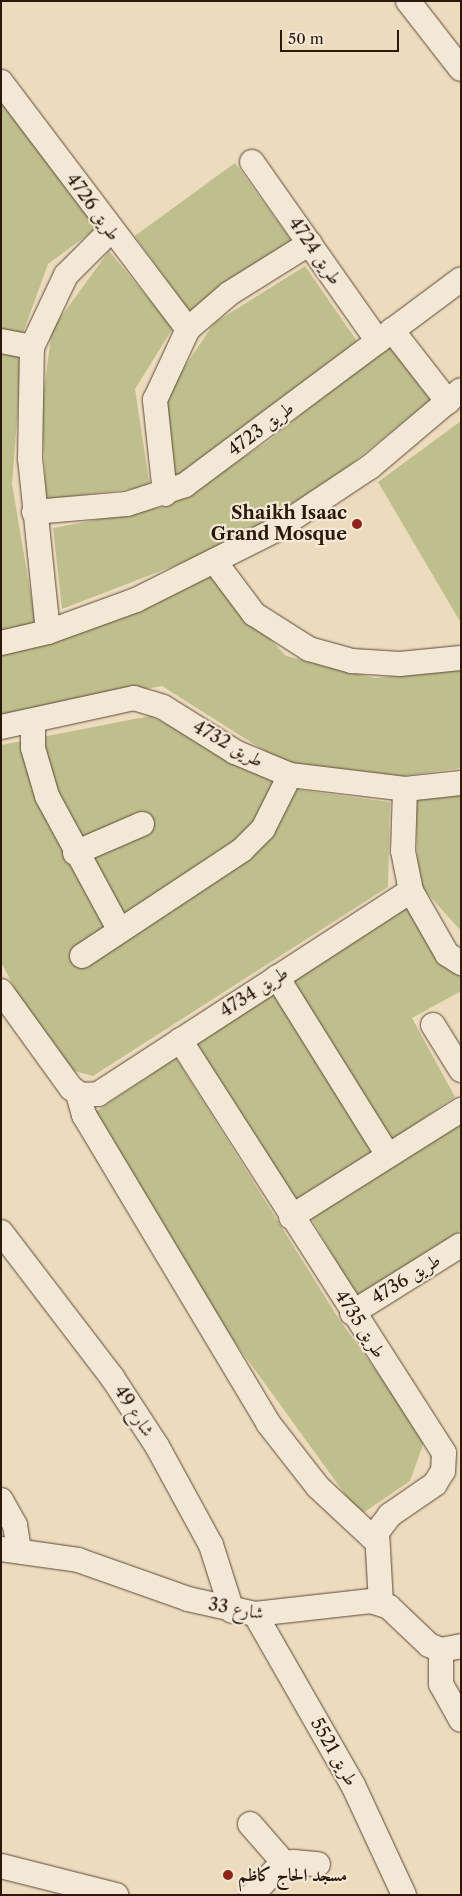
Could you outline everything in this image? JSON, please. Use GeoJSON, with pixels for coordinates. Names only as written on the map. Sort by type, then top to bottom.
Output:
{"type":"FeatureCollection","features":[{"type":"Feature","properties":{"kind":"street"},"geometry":{"type":"LineString","coordinates":[[408,1],[458,59]]}},
{"type":"Feature","properties":{"kind":"street","name":"طريق 4726"},"geometry":{"type":"LineString","coordinates":[[1,82],[110,231],[188,329]]}},
{"type":"Feature","properties":{"kind":"street","name":"طريق 4724"},"geometry":{"type":"LineString","coordinates":[[252,162],[310,242],[385,335],[454,396]]}},
{"type":"Feature","properties":{"kind":"street"},"geometry":{"type":"LineString","coordinates":[[48,632],[34,512],[30,459],[32,347],[66,275],[110,231]]}},
{"type":"Feature","properties":{"kind":"street"},"geometry":{"type":"LineString","coordinates":[[166,494],[154,400],[188,329],[230,293],[310,242]]}},
{"type":"Feature","properties":{"kind":"street","name":"طريق 4723"},"geometry":{"type":"LineString","coordinates":[[34,512],[127,504],[166,494],[204,474],[461,279]]}},
{"type":"Feature","properties":{"kind":"street"},"geometry":{"type":"LineString","coordinates":[[1,341],[32,347]]}},
{"type":"Feature","properties":{"kind":"street"},"geometry":{"type":"LineString","coordinates":[[1,643],[48,632],[136,600],[215,562],[328,496],[454,396]]}},
{"type":"Feature","properties":{"kind":"street"},"geometry":{"type":"LineString","coordinates":[[215,562],[254,614],[309,649],[352,661],[400,664],[461,658]]}},
{"type":"Feature","properties":{"kind":"street","name":"طريق 4732"},"geometry":{"type":"LineString","coordinates":[[1,727],[33,722],[119,698],[149,701],[235,752],[290,775],[405,789],[461,784]]}},
{"type":"Feature","properties":{"kind":"street"},"geometry":{"type":"LineString","coordinates":[[33,722],[39,775],[75,853],[120,931]]}},
{"type":"Feature","properties":{"kind":"street"},"geometry":{"type":"LineString","coordinates":[[82,956],[242,850],[271,816],[290,775]]}},
{"type":"Feature","properties":{"kind":"street"},"geometry":{"type":"LineString","coordinates":[[405,789],[403,851],[411,891],[447,954],[461,963]]}},
{"type":"Feature","properties":{"kind":"street"},"geometry":{"type":"LineString","coordinates":[[75,853],[142,824]]}},
{"type":"Feature","properties":{"kind":"street","name":"طريق 4734"},"geometry":{"type":"LineString","coordinates":[[88,1094],[180,1040],[411,891]]}},
{"type":"Feature","properties":{"kind":"street"},"geometry":{"type":"LineString","coordinates":[[277,977],[387,1154]]}},
{"type":"Feature","properties":{"kind":"street"},"geometry":{"type":"LineString","coordinates":[[1,991],[88,1094],[84,1115],[268,1423],[318,1487],[377,1542]]}},
{"type":"Feature","properties":{"kind":"street"},"geometry":{"type":"LineString","coordinates":[[433,1025],[461,1070]]}},
{"type":"Feature","properties":{"kind":"street","name":"طريق 4735"},"geometry":{"type":"LineString","coordinates":[[180,1040],[352,1313],[441,1445],[446,1462],[435,1484],[382,1522],[377,1542],[381,1603]]}},
{"type":"Feature","properties":{"kind":"street"},"geometry":{"type":"LineString","coordinates":[[291,1216],[387,1154],[461,1110]]}},
{"type":"Feature","properties":{"kind":"street","name":"شارع 49"},"geometry":{"type":"LineString","coordinates":[[1,1232],[112,1377],[157,1446],[211,1546],[243,1613]]}},
{"type":"Feature","properties":{"kind":"street","name":"طريق 4736"},"geometry":{"type":"LineString","coordinates":[[352,1313],[461,1245]]}},
{"type":"Feature","properties":{"kind":"street"},"geometry":{"type":"LineString","coordinates":[[1,1500],[15,1525],[10,1550]]}},
{"type":"Feature","properties":{"kind":"street","name":"شارع 33"},"geometry":{"type":"LineString","coordinates":[[10,1550],[78,1560],[243,1613],[283,1615],[361,1601],[381,1603]]}},
{"type":"Feature","properties":{"kind":"street"},"geometry":{"type":"LineString","coordinates":[[381,1603],[451,1648],[441,1684],[461,1720]]}},
{"type":"Feature","properties":{"kind":"street","name":"طريق 5521"},"geometry":{"type":"LineString","coordinates":[[243,1613],[353,1785],[404,1895]]}},
{"type":"Feature","properties":{"kind":"street"},"geometry":{"type":"LineString","coordinates":[[250,1824],[285,1864]]}},
{"type":"Feature","properties":{"kind":"street"},"geometry":{"type":"LineString","coordinates":[[252,1895],[273,1871],[285,1864],[318,1864]]}},
{"type":"Feature","properties":{"kind":"street"},"geometry":{"type":"LineString","coordinates":[[1,1866],[106,1894]]}},
{"type":"Feature","properties":{"kind":"shaded area"},"geometry":{"type":"Polygon","coordinates":[[[1,96],[97,228],[48,264],[23,333],[1,330],[1,96]]]}},
{"type":"Feature","properties":{"kind":"shaded area"},"geometry":{"type":"Polygon","coordinates":[[[235,163],[293,243],[193,316],[135,236],[235,163]]]}},
{"type":"Feature","properties":{"kind":"shaded area"},"geometry":{"type":"Polygon","coordinates":[[[109,251],[173,328],[135,389],[150,487],[46,499],[42,405],[52,329],[109,251]]]}},
{"type":"Feature","properties":{"kind":"shaded area"},"geometry":{"type":"Polygon","coordinates":[[[305,266],[357,341],[174,479],[165,396],[214,323],[305,266]]]}},
{"type":"Feature","properties":{"kind":"shaded area"},"geometry":{"type":"Polygon","coordinates":[[[391,342],[433,398],[304,502],[192,559],[62,609],[53,528],[169,506],[267,442],[391,342]]]}},
{"type":"Feature","properties":{"kind":"shaded area"},"geometry":{"type":"Polygon","coordinates":[[[1,351],[22,354],[12,484],[36,625],[1,632],[1,351]]]}},
{"type":"Feature","properties":{"kind":"shaded area"},"geometry":{"type":"Polygon","coordinates":[[[461,421],[461,623],[378,482],[461,421]]]}},
{"type":"Feature","properties":{"kind":"shaded area"},"geometry":{"type":"Polygon","coordinates":[[[211,576],[286,656],[375,678],[461,669],[461,768],[403,776],[282,762],[162,686],[1,716],[1,653],[211,576]]]}},
{"type":"Feature","properties":{"kind":"shaded area"},"geometry":{"type":"Polygon","coordinates":[[[150,716],[300,790],[390,802],[388,887],[93,1076],[55,1066],[1,962],[1,745],[150,716]]]}},
{"type":"Feature","properties":{"kind":"shaded area"},"geometry":{"type":"Polygon","coordinates":[[[461,792],[461,931],[418,883],[416,801],[461,792]]]}},
{"type":"Feature","properties":{"kind":"shaded area"},"geometry":{"type":"Polygon","coordinates":[[[406,906],[461,976],[461,991],[412,1018],[455,1097],[392,1140],[284,973],[406,906]]]}},
{"type":"Feature","properties":{"kind":"shaded area"},"geometry":{"type":"Polygon","coordinates":[[[274,989],[375,1151],[292,1203],[191,1041],[274,989]]]}},
{"type":"Feature","properties":{"kind":"shaded area"},"geometry":{"type":"Polygon","coordinates":[[[176,1058],[339,1319],[425,1439],[410,1481],[360,1515],[234,1341],[89,1116],[176,1058]]]}},
{"type":"Feature","properties":{"kind":"shaded area"},"geometry":{"type":"Polygon","coordinates":[[[461,1122],[461,1230],[357,1297],[310,1216],[461,1122]]]}},
{"type":"Feature","properties":{"kind":"place","name":"Shaikh Isaac Grand Mosque"},"geometry":{"type":"Point","coordinates":[357,524]}},
{"type":"Feature","properties":{"kind":"place","name":"مسجد الحاج كاظم"},"geometry":{"type":"Point","coordinates":[228,1875]}}]}
